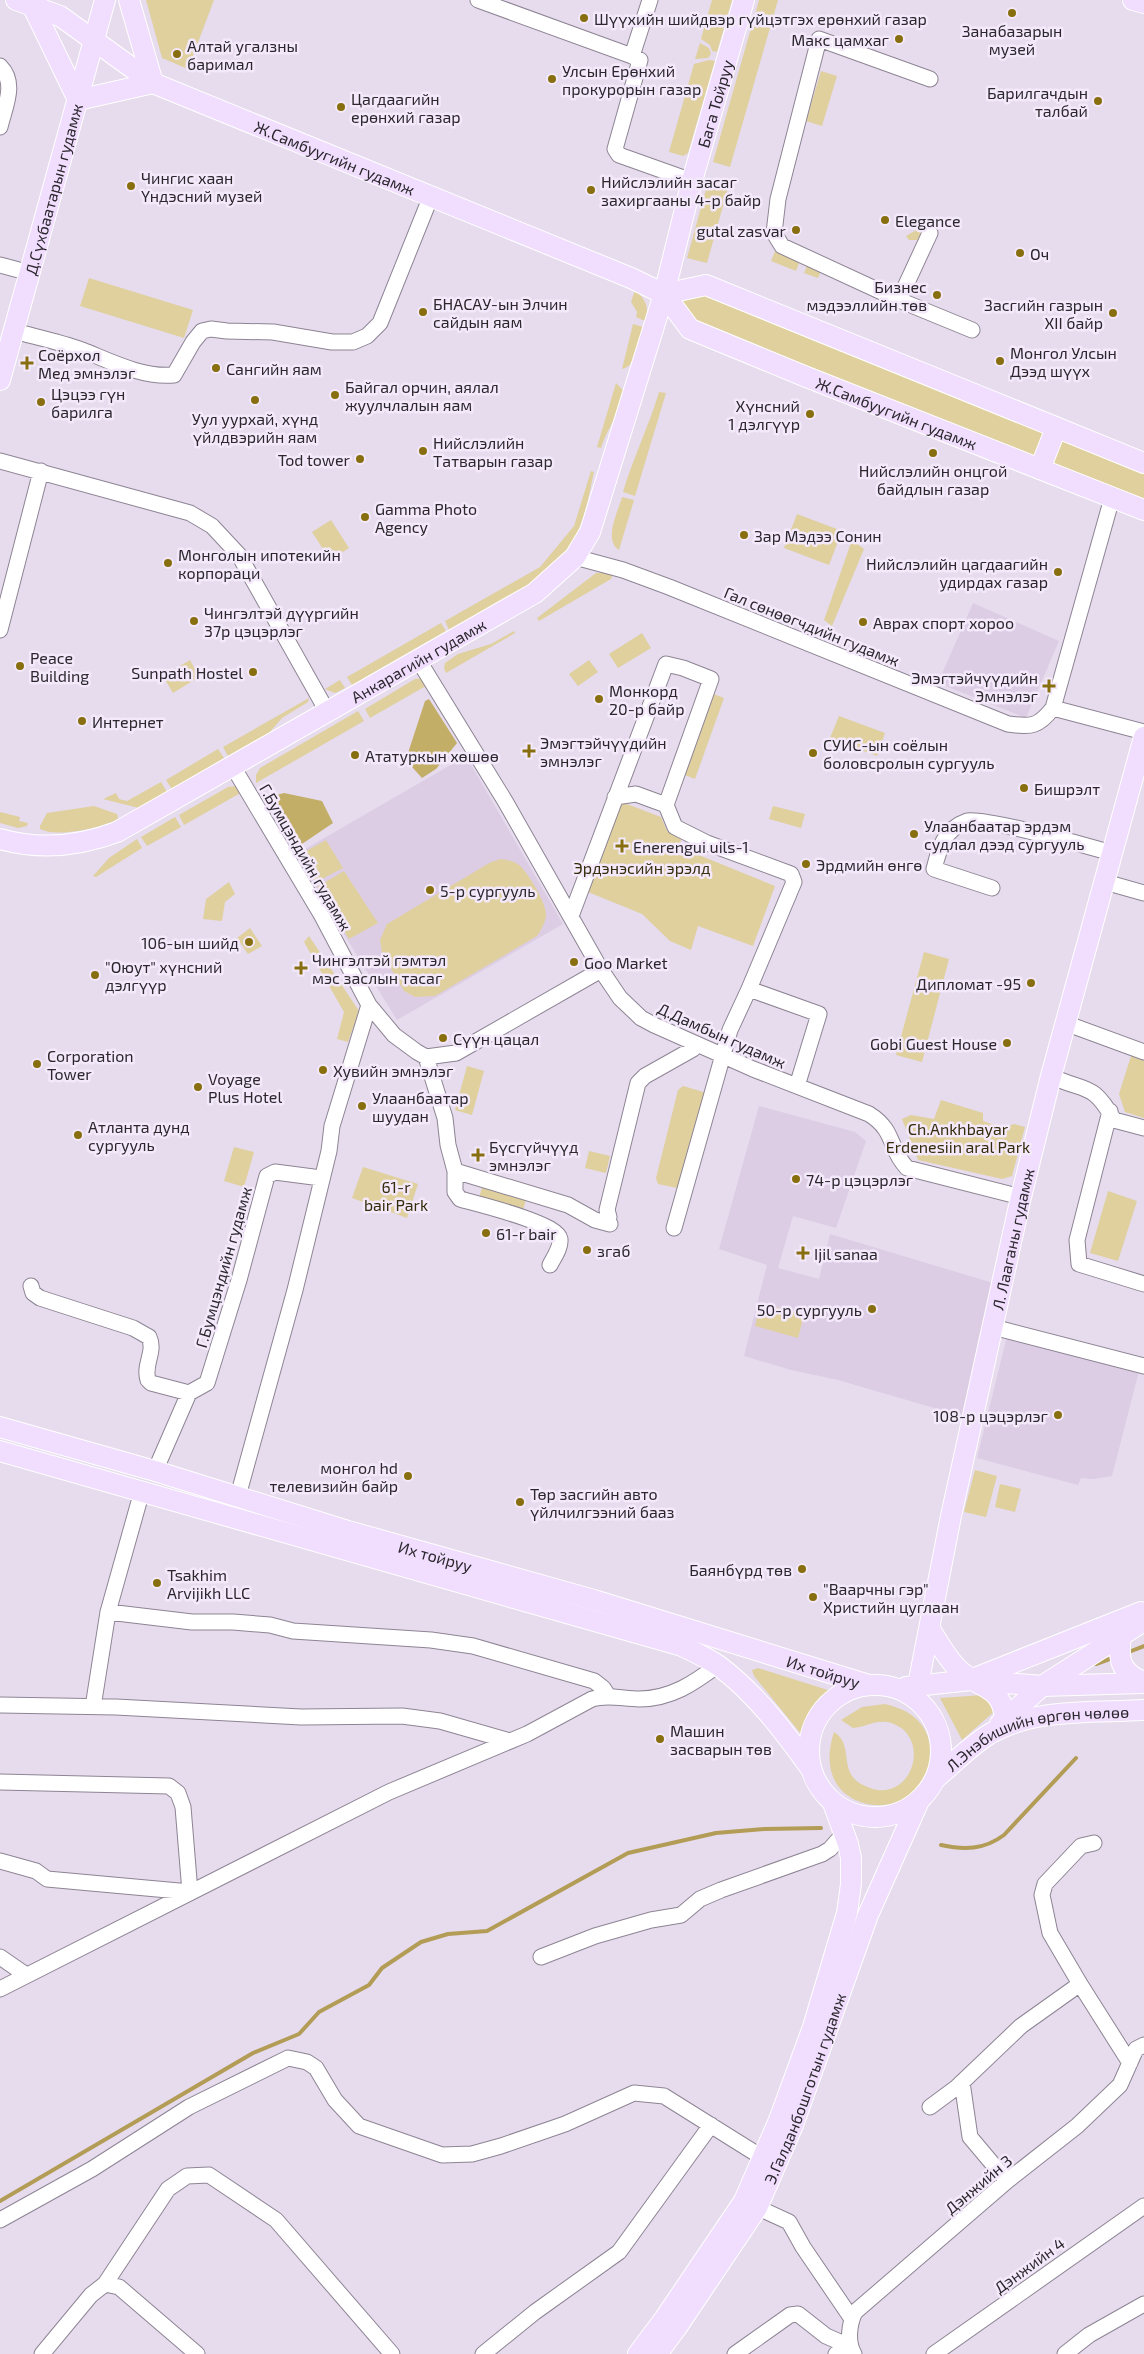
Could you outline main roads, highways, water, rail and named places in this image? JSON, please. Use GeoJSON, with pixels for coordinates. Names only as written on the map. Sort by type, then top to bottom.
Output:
{"type":"FeatureCollection","features":[{"type":"Feature","properties":{"kind":"main road","name":"Д.Сүхбаатарын гудамж"},"geometry":{"type":"LineString","coordinates":[[0,380],[105,0]]}},
{"type":"Feature","properties":{"kind":"main road"},"geometry":{"type":"LineString","coordinates":[[29,2],[78,100],[153,83],[129,0]]}},
{"type":"Feature","properties":{"kind":"main road","name":"Бага Тойруу"},"geometry":{"type":"LineString","coordinates":[[664,294],[692,181],[744,0]]}},
{"type":"Feature","properties":{"kind":"main road"},"geometry":{"type":"LineString","coordinates":[[1133,0],[1144,3]]}},
{"type":"Feature","properties":{"kind":"main road","name":"Ж.Самбуугийн гудамж"},"geometry":{"type":"LineString","coordinates":[[29,2],[60,16],[153,83],[631,278],[664,294],[690,329],[1144,510]]}},
{"type":"Feature","properties":{"kind":"main road"},"geometry":{"type":"LineString","coordinates":[[664,294],[706,286],[1144,462]]}},
{"type":"Feature","properties":{"kind":"main road","name":"Анкарагийн гудамж"},"geometry":{"type":"LineString","coordinates":[[0,839],[36,845],[75,844],[99,839],[141,820],[232,765],[328,713],[535,593],[575,557],[590,532],[664,294]]}},
{"type":"Feature","properties":{"kind":"main road"},"geometry":{"type":"LineString","coordinates":[[1040,469],[1056,428]]}},
{"type":"Feature","properties":{"kind":"main road","name":"Л. Лааганы гудамж"},"geometry":{"type":"LineString","coordinates":[[918,1684],[951,1516],[1021,1197],[1051,1076],[1144,738]]}},
{"type":"Feature","properties":{"kind":"main road","name":"Их тойруу"},"geometry":{"type":"LineString","coordinates":[[0,1427],[155,1471],[348,1530],[594,1600],[869,1685]]}},
{"type":"Feature","properties":{"kind":"main road","name":"Их тойруу"},"geometry":{"type":"LineString","coordinates":[[0,1451],[682,1646],[718,1665],[752,1696],[792,1742],[811,1769]]}},
{"type":"Feature","properties":{"kind":"main road"},"geometry":{"type":"LineString","coordinates":[[971,1680],[1144,1611]]}},
{"type":"Feature","properties":{"kind":"main road"},"geometry":{"type":"LineString","coordinates":[[998,1726],[1042,1686],[1144,1621]]}},
{"type":"Feature","properties":{"kind":"main road"},"geometry":{"type":"LineString","coordinates":[[930,1628],[947,1656],[971,1680],[995,1692],[1003,1704],[998,1726]]}},
{"type":"Feature","properties":{"kind":"main road"},"geometry":{"type":"LineString","coordinates":[[1121,1634],[1119,1658],[1122,1666],[1134,1678],[1144,1682]]}},
{"type":"Feature","properties":{"kind":"main road"},"geometry":{"type":"LineString","coordinates":[[897,1688],[916,1699],[931,1715],[940,1735],[942,1757],[936,1778],[929,1791],[918,1803],[905,1811],[891,1816],[876,1818],[860,1816],[846,1811],[833,1803],[819,1788],[811,1769],[808,1750],[811,1731],[820,1713],[833,1699],[850,1689],[869,1685],[897,1688],[918,1684],[971,1680],[1042,1686]]}},
{"type":"Feature","properties":{"kind":"main road","name":"Л.Энэбишийн өргөн чөлөө"},"geometry":{"type":"LineString","coordinates":[[1042,1686],[1144,1682]]}},
{"type":"Feature","properties":{"kind":"main road","name":"Л.Энэбишийн өргөн чөлөө"},"geometry":{"type":"LineString","coordinates":[[936,1778],[998,1726],[1031,1718],[1144,1710]]}},
{"type":"Feature","properties":{"kind":"main road","name":"Э.Галданбошготын гудамж"},"geometry":{"type":"LineString","coordinates":[[638,2354],[665,2318],[766,2212],[763,2158],[813,2027],[847,1913],[851,1884],[851,1858],[845,1832],[833,1803]]}},
{"type":"Feature","properties":{"kind":"main road","name":"Э.Галданбошготын гудамж"},"geometry":{"type":"LineString","coordinates":[[657,2354],[766,2212],[793,2125],[868,1915],[918,1803]]}},
{"type":"Feature","properties":{"kind":"waterway"},"geometry":{"type":"LineString","coordinates":[[1126,1653],[1144,1646]]}},
{"type":"Feature","properties":{"kind":"waterway"},"geometry":{"type":"LineString","coordinates":[[1096,1664],[1115,1657]]}},
{"type":"Feature","properties":{"kind":"waterway"},"geometry":{"type":"LineString","coordinates":[[941,1845],[974,1848],[989,1844],[1004,1835],[1076,1758]]}},
{"type":"Feature","properties":{"kind":"waterway"},"geometry":{"type":"LineString","coordinates":[[0,2201],[253,2053],[299,2034],[319,2012],[369,1985],[382,1968],[421,1942],[448,1934],[487,1931],[628,1853],[716,1833],[764,1829],[821,1828]]}},
{"type":"Feature","properties":{"kind":"place","name":"Занабазарын музей"},"geometry":{"type":"Point","coordinates":[1012,13]}},
{"type":"Feature","properties":{"kind":"place","name":"Шүүхийн шийдвэр гүйцэтгэх ерөнхий газар"},"geometry":{"type":"Point","coordinates":[584,18]}},
{"type":"Feature","properties":{"kind":"place","name":"Макс цамхаг"},"geometry":{"type":"Point","coordinates":[899,39]}},
{"type":"Feature","properties":{"kind":"place","name":"Алтай угалзны баримал"},"geometry":{"type":"Point","coordinates":[177,54]}},
{"type":"Feature","properties":{"kind":"place","name":"Улсын Ерөнхий прокурорын газар"},"geometry":{"type":"Point","coordinates":[552,79]}},
{"type":"Feature","properties":{"kind":"place","name":"Барилгачдын талбай"},"geometry":{"type":"Point","coordinates":[1098,101]}},
{"type":"Feature","properties":{"kind":"place","name":"Цагдаагийн ерөнхий газар"},"geometry":{"type":"Point","coordinates":[341,107]}},
{"type":"Feature","properties":{"kind":"place","name":"Чингис хаан Үндэсний музей"},"geometry":{"type":"Point","coordinates":[131,186]}},
{"type":"Feature","properties":{"kind":"place","name":"Нийслэлийн засаг захиргааны 4-р байр"},"geometry":{"type":"Point","coordinates":[591,190]}},
{"type":"Feature","properties":{"kind":"place","name":"Elegance"},"geometry":{"type":"Point","coordinates":[885,220]}},
{"type":"Feature","properties":{"kind":"place","name":"gutal zasvar"},"geometry":{"type":"Point","coordinates":[796,230]}},
{"type":"Feature","properties":{"kind":"place","name":"Оч"},"geometry":{"type":"Point","coordinates":[1020,253]}},
{"type":"Feature","properties":{"kind":"place","name":"Бизнес мэдээллийн төв"},"geometry":{"type":"Point","coordinates":[937,295]}},
{"type":"Feature","properties":{"kind":"place","name":"БНАСАУ-ын Элчин сайдын яам"},"geometry":{"type":"Point","coordinates":[423,312]}},
{"type":"Feature","properties":{"kind":"place","name":"Засгийн газрын XII байр"},"geometry":{"type":"Point","coordinates":[1113,313]}},
{"type":"Feature","properties":{"kind":"place","name":"Монгол Улсын Дээд шүүх"},"geometry":{"type":"Point","coordinates":[1000,361]}},
{"type":"Feature","properties":{"kind":"place","name":"Соёрхол Мед эмнэлэг"},"geometry":{"type":"Point","coordinates":[27,363]}},
{"type":"Feature","properties":{"kind":"place","name":"Сангийн яам"},"geometry":{"type":"Point","coordinates":[216,368]}},
{"type":"Feature","properties":{"kind":"place","name":"Байгал орчин, аялал жуулчлалын яам"},"geometry":{"type":"Point","coordinates":[335,395]}},
{"type":"Feature","properties":{"kind":"place","name":"Уул уурхай, хүнд үйлдвэрийн яам"},"geometry":{"type":"Point","coordinates":[255,400]}},
{"type":"Feature","properties":{"kind":"place","name":"Цэцээ гүн барилга"},"geometry":{"type":"Point","coordinates":[41,402]}},
{"type":"Feature","properties":{"kind":"place","name":"Хүнсний 1 дэлгүүр"},"geometry":{"type":"Point","coordinates":[810,414]}},
{"type":"Feature","properties":{"kind":"place","name":"Нийслэлийн Татварын газар"},"geometry":{"type":"Point","coordinates":[423,451]}},
{"type":"Feature","properties":{"kind":"place","name":"Нийслэлийн онцгой байдлын газар"},"geometry":{"type":"Point","coordinates":[933,453]}},
{"type":"Feature","properties":{"kind":"place","name":"Tod tower"},"geometry":{"type":"Point","coordinates":[360,459]}},
{"type":"Feature","properties":{"kind":"place","name":"Gamma Photo Agency"},"geometry":{"type":"Point","coordinates":[365,517]}},
{"type":"Feature","properties":{"kind":"place","name":"Зар Мэдээ Сонин"},"geometry":{"type":"Point","coordinates":[744,535]}},
{"type":"Feature","properties":{"kind":"place","name":"Монголын ипотекийн корпораци"},"geometry":{"type":"Point","coordinates":[168,563]}},
{"type":"Feature","properties":{"kind":"place","name":"Нийслэлийн цагдаагийн удирдах газар"},"geometry":{"type":"Point","coordinates":[1058,572]}},
{"type":"Feature","properties":{"kind":"place","name":"Чингэлтэй дүүргийн 37р цэцэрлэг"},"geometry":{"type":"Point","coordinates":[194,621]}},
{"type":"Feature","properties":{"kind":"place","name":"Аврах спорт хороо"},"geometry":{"type":"Point","coordinates":[863,622]}},
{"type":"Feature","properties":{"kind":"place","name":"Peace Building"},"geometry":{"type":"Point","coordinates":[20,666]}},
{"type":"Feature","properties":{"kind":"place","name":"Sunpath Hostel"},"geometry":{"type":"Point","coordinates":[253,672]}},
{"type":"Feature","properties":{"kind":"place","name":"Эмэгтэйчүүдийн Эмнэлэг"},"geometry":{"type":"Point","coordinates":[1049,686]}},
{"type":"Feature","properties":{"kind":"place","name":"Монкорд 20-р байр"},"geometry":{"type":"Point","coordinates":[599,699]}},
{"type":"Feature","properties":{"kind":"place","name":"Интернет"},"geometry":{"type":"Point","coordinates":[82,721]}},
{"type":"Feature","properties":{"kind":"place","name":"Эмэгтэйчүүдийн эмнэлэг"},"geometry":{"type":"Point","coordinates":[529,751]}},
{"type":"Feature","properties":{"kind":"place","name":"СУИС-ын соёлын боловсролын сургууль"},"geometry":{"type":"Point","coordinates":[813,753]}},
{"type":"Feature","properties":{"kind":"place","name":"Ататуркын хөшөө"},"geometry":{"type":"Point","coordinates":[355,755]}},
{"type":"Feature","properties":{"kind":"place","name":"Бишрэлт"},"geometry":{"type":"Point","coordinates":[1024,788]}},
{"type":"Feature","properties":{"kind":"place","name":"Улаанбаатар эрдэм судлал дээд сургууль"},"geometry":{"type":"Point","coordinates":[914,834]}},
{"type":"Feature","properties":{"kind":"place","name":"Enerengui uils-1"},"geometry":{"type":"Point","coordinates":[622,846]}},
{"type":"Feature","properties":{"kind":"place","name":"Эрдмийн өнгө"},"geometry":{"type":"Point","coordinates":[806,864]}},
{"type":"Feature","properties":{"kind":"place","name":"5-р сургууль"},"geometry":{"type":"Point","coordinates":[430,890]}},
{"type":"Feature","properties":{"kind":"place","name":"106-ын шийд"},"geometry":{"type":"Point","coordinates":[249,942]}},
{"type":"Feature","properties":{"kind":"place","name":"Goo Market"},"geometry":{"type":"Point","coordinates":[574,962]}},
{"type":"Feature","properties":{"kind":"place","name":"Чингэлтэй гэмтэл мэс заслын тасаг"},"geometry":{"type":"Point","coordinates":[301,968]}},
{"type":"Feature","properties":{"kind":"place","name":"\"Оюут\" хүнсний дэлгүүр"},"geometry":{"type":"Point","coordinates":[95,975]}},
{"type":"Feature","properties":{"kind":"place","name":"Дипломат -95"},"geometry":{"type":"Point","coordinates":[1031,983]}},
{"type":"Feature","properties":{"kind":"place","name":"Сүүн цацал"},"geometry":{"type":"Point","coordinates":[443,1038]}},
{"type":"Feature","properties":{"kind":"place","name":"Gobi Guest House"},"geometry":{"type":"Point","coordinates":[1007,1043]}},
{"type":"Feature","properties":{"kind":"place","name":"Corporation Tower"},"geometry":{"type":"Point","coordinates":[37,1064]}},
{"type":"Feature","properties":{"kind":"place","name":"Хувийн эмнэлэг"},"geometry":{"type":"Point","coordinates":[323,1070]}},
{"type":"Feature","properties":{"kind":"place","name":"Voyage Plus Hotel"},"geometry":{"type":"Point","coordinates":[198,1087]}},
{"type":"Feature","properties":{"kind":"place","name":"Улаанбаатар шуудан"},"geometry":{"type":"Point","coordinates":[362,1106]}},
{"type":"Feature","properties":{"kind":"place","name":"Атланта дунд сургууль"},"geometry":{"type":"Point","coordinates":[78,1135]}},
{"type":"Feature","properties":{"kind":"place","name":"Бүсгүйчүүд эмнэлэг"},"geometry":{"type":"Point","coordinates":[478,1155]}},
{"type":"Feature","properties":{"kind":"place","name":"74-р цэцэрлэг"},"geometry":{"type":"Point","coordinates":[796,1179]}},
{"type":"Feature","properties":{"kind":"place","name":"61-r bair"},"geometry":{"type":"Point","coordinates":[486,1233]}},
{"type":"Feature","properties":{"kind":"place","name":"згаб"},"geometry":{"type":"Point","coordinates":[587,1250]}},
{"type":"Feature","properties":{"kind":"place","name":"Ijil sanaa"},"geometry":{"type":"Point","coordinates":[803,1253]}},
{"type":"Feature","properties":{"kind":"place","name":"50-р сургууль"},"geometry":{"type":"Point","coordinates":[872,1309]}},
{"type":"Feature","properties":{"kind":"place","name":"108-р цэцэрлэг"},"geometry":{"type":"Point","coordinates":[1058,1415]}},
{"type":"Feature","properties":{"kind":"place","name":"монгол hd телевизийн байр"},"geometry":{"type":"Point","coordinates":[408,1476]}},
{"type":"Feature","properties":{"kind":"place","name":"Төр засгийн авто үйлчилгээний бааз"},"geometry":{"type":"Point","coordinates":[520,1502]}},
{"type":"Feature","properties":{"kind":"place","name":"Баянбүрд төв"},"geometry":{"type":"Point","coordinates":[802,1569]}},
{"type":"Feature","properties":{"kind":"place","name":"Tsakhim Arvijikh LLC"},"geometry":{"type":"Point","coordinates":[157,1583]}},
{"type":"Feature","properties":{"kind":"place","name":"\"Ваарчны гэр\" Христийн цуглаан"},"geometry":{"type":"Point","coordinates":[813,1597]}},
{"type":"Feature","properties":{"kind":"place","name":"Машин засварын төв"},"geometry":{"type":"Point","coordinates":[660,1739]}},
{"type":"Feature","properties":{"kind":"park label","name":"Эрдэнэсийн эрэлд"},"geometry":{"type":"Point","coordinates":[642,867]}},
{"type":"Feature","properties":{"kind":"park label","name":"Ch.Ankhbayar Erdenesiin aral Park"},"geometry":{"type":"Point","coordinates":[958,1137]}},
{"type":"Feature","properties":{"kind":"park label","name":"61-r bair Park"},"geometry":{"type":"Point","coordinates":[396,1195]}}]}
